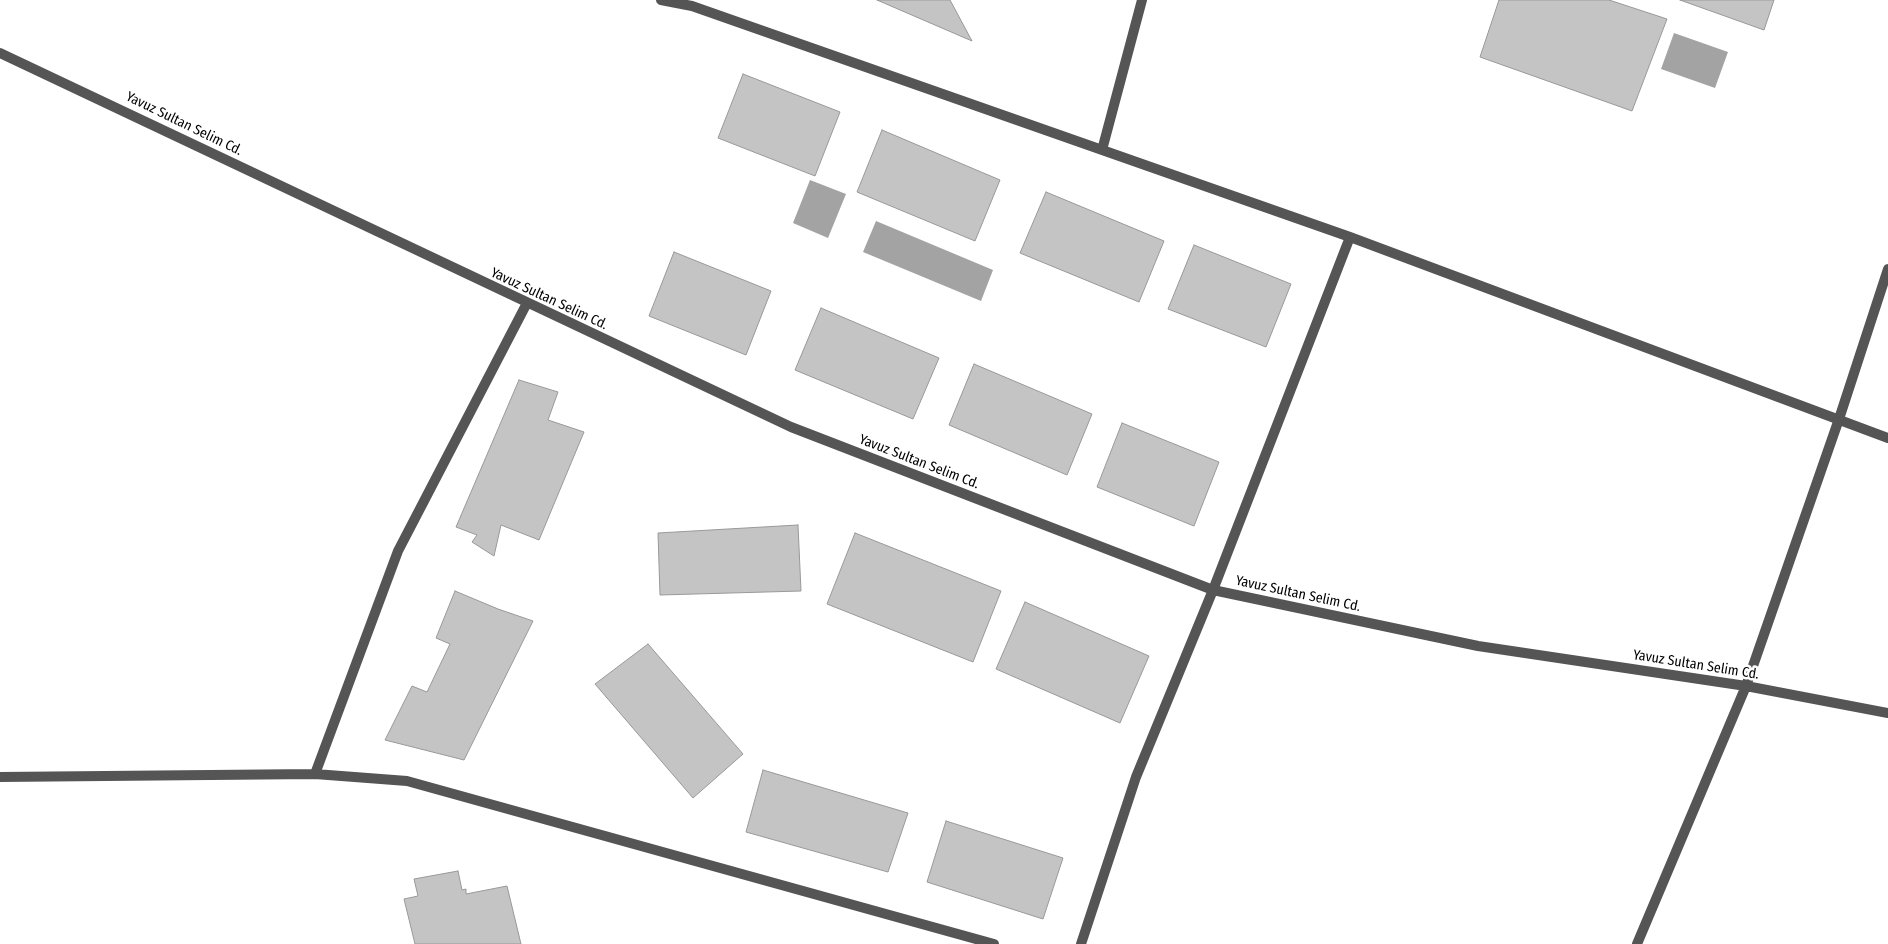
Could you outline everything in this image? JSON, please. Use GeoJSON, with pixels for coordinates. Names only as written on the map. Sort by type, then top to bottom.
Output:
{"type":"FeatureCollection","features":[{"type":"Feature","properties":{"kind":"street"},"geometry":{"type":"LineString","coordinates":[[661,0],[692,6],[1350,236],[1888,438]]}},
{"type":"Feature","properties":{"kind":"street"},"geometry":{"type":"LineString","coordinates":[[1102,150],[1142,0]]}},
{"type":"Feature","properties":{"kind":"street","name":"Yavuz Sultan Selim Cd."},"geometry":{"type":"LineString","coordinates":[[0,53],[791,427],[1213,590],[1478,646],[1746,686],[1888,713]]}},
{"type":"Feature","properties":{"kind":"street"},"geometry":{"type":"LineString","coordinates":[[1081,944],[1136,777],[1213,590],[1350,236]]}},
{"type":"Feature","properties":{"kind":"street"},"geometry":{"type":"LineString","coordinates":[[1637,944],[1746,686],[1839,419],[1888,269]]}},
{"type":"Feature","properties":{"kind":"street"},"geometry":{"type":"LineString","coordinates":[[315,774],[398,551],[527,303]]}},
{"type":"Feature","properties":{"kind":"street"},"geometry":{"type":"LineString","coordinates":[[0,777],[315,774],[407,781],[994,944]]}},
{"type":"Feature","properties":{"kind":"shaded area"},"geometry":{"type":"Polygon","coordinates":[[[1674,33],[1728,52],[1715,88],[1661,69],[1674,33]]]}},
{"type":"Feature","properties":{"kind":"shaded area"},"geometry":{"type":"Polygon","coordinates":[[[810,180],[846,194],[828,238],[793,223],[810,180]]]}},
{"type":"Feature","properties":{"kind":"shaded area"},"geometry":{"type":"Polygon","coordinates":[[[876,221],[993,270],[981,301],[863,252],[876,221]]]}},
{"type":"Feature","properties":{"kind":"building"},"geometry":{"type":"Polygon","coordinates":[[[877,0],[950,0],[972,41],[877,0]]]}},
{"type":"Feature","properties":{"kind":"building"},"geometry":{"type":"Polygon","coordinates":[[[1499,0],[1609,0],[1667,19],[1632,111],[1480,57],[1499,0]]]}},
{"type":"Feature","properties":{"kind":"building"},"geometry":{"type":"Polygon","coordinates":[[[1680,0],[1774,0],[1764,30],[1680,0]]]}},
{"type":"Feature","properties":{"kind":"building"},"geometry":{"type":"Polygon","coordinates":[[[743,74],[840,112],[815,176],[718,138],[743,74]]]}},
{"type":"Feature","properties":{"kind":"building"},"geometry":{"type":"Polygon","coordinates":[[[882,130],[1000,180],[975,241],[857,192],[882,130]]]}},
{"type":"Feature","properties":{"kind":"building"},"geometry":{"type":"Polygon","coordinates":[[[1046,192],[1164,241],[1139,302],[1020,253],[1046,192]]]}},
{"type":"Feature","properties":{"kind":"building"},"geometry":{"type":"Polygon","coordinates":[[[1194,245],[1291,284],[1266,347],[1168,309],[1194,245]]]}},
{"type":"Feature","properties":{"kind":"building"},"geometry":{"type":"Polygon","coordinates":[[[674,252],[771,291],[746,355],[649,316],[674,252]]]}},
{"type":"Feature","properties":{"kind":"building"},"geometry":{"type":"Polygon","coordinates":[[[821,308],[939,358],[913,419],[795,370],[821,308]]]}},
{"type":"Feature","properties":{"kind":"building"},"geometry":{"type":"Polygon","coordinates":[[[974,364],[1092,414],[1067,475],[949,425],[974,364]]]}},
{"type":"Feature","properties":{"kind":"building"},"geometry":{"type":"Polygon","coordinates":[[[519,380],[558,392],[548,420],[584,432],[539,540],[501,525],[494,556],[472,542],[477,535],[456,527],[519,380]]]}},
{"type":"Feature","properties":{"kind":"building"},"geometry":{"type":"Polygon","coordinates":[[[1122,423],[1219,462],[1194,526],[1097,487],[1122,423]]]}},
{"type":"Feature","properties":{"kind":"building"},"geometry":{"type":"Polygon","coordinates":[[[798,525],[801,591],[660,595],[658,533],[798,525]]]}},
{"type":"Feature","properties":{"kind":"building"},"geometry":{"type":"Polygon","coordinates":[[[855,533],[1001,591],[973,662],[827,604],[855,533]]]}},
{"type":"Feature","properties":{"kind":"building"},"geometry":{"type":"Polygon","coordinates":[[[455,591],[533,621],[464,760],[385,740],[412,686],[427,692],[450,644],[436,638],[455,591]]]}},
{"type":"Feature","properties":{"kind":"building"},"geometry":{"type":"Polygon","coordinates":[[[1025,602],[1149,656],[1120,723],[996,669],[1025,602]]]}},
{"type":"Feature","properties":{"kind":"building"},"geometry":{"type":"Polygon","coordinates":[[[648,644],[743,754],[693,798],[595,684],[648,644]]]}},
{"type":"Feature","properties":{"kind":"building"},"geometry":{"type":"Polygon","coordinates":[[[763,770],[908,813],[888,872],[746,832],[763,770]]]}},
{"type":"Feature","properties":{"kind":"building"},"geometry":{"type":"Polygon","coordinates":[[[946,821],[1063,858],[1043,919],[927,882],[946,821]]]}},
{"type":"Feature","properties":{"kind":"building"},"geometry":{"type":"Polygon","coordinates":[[[458,871],[462,890],[466,889],[466,894],[507,886],[521,944],[415,944],[404,899],[418,896],[414,879],[458,871]]]}}]}
